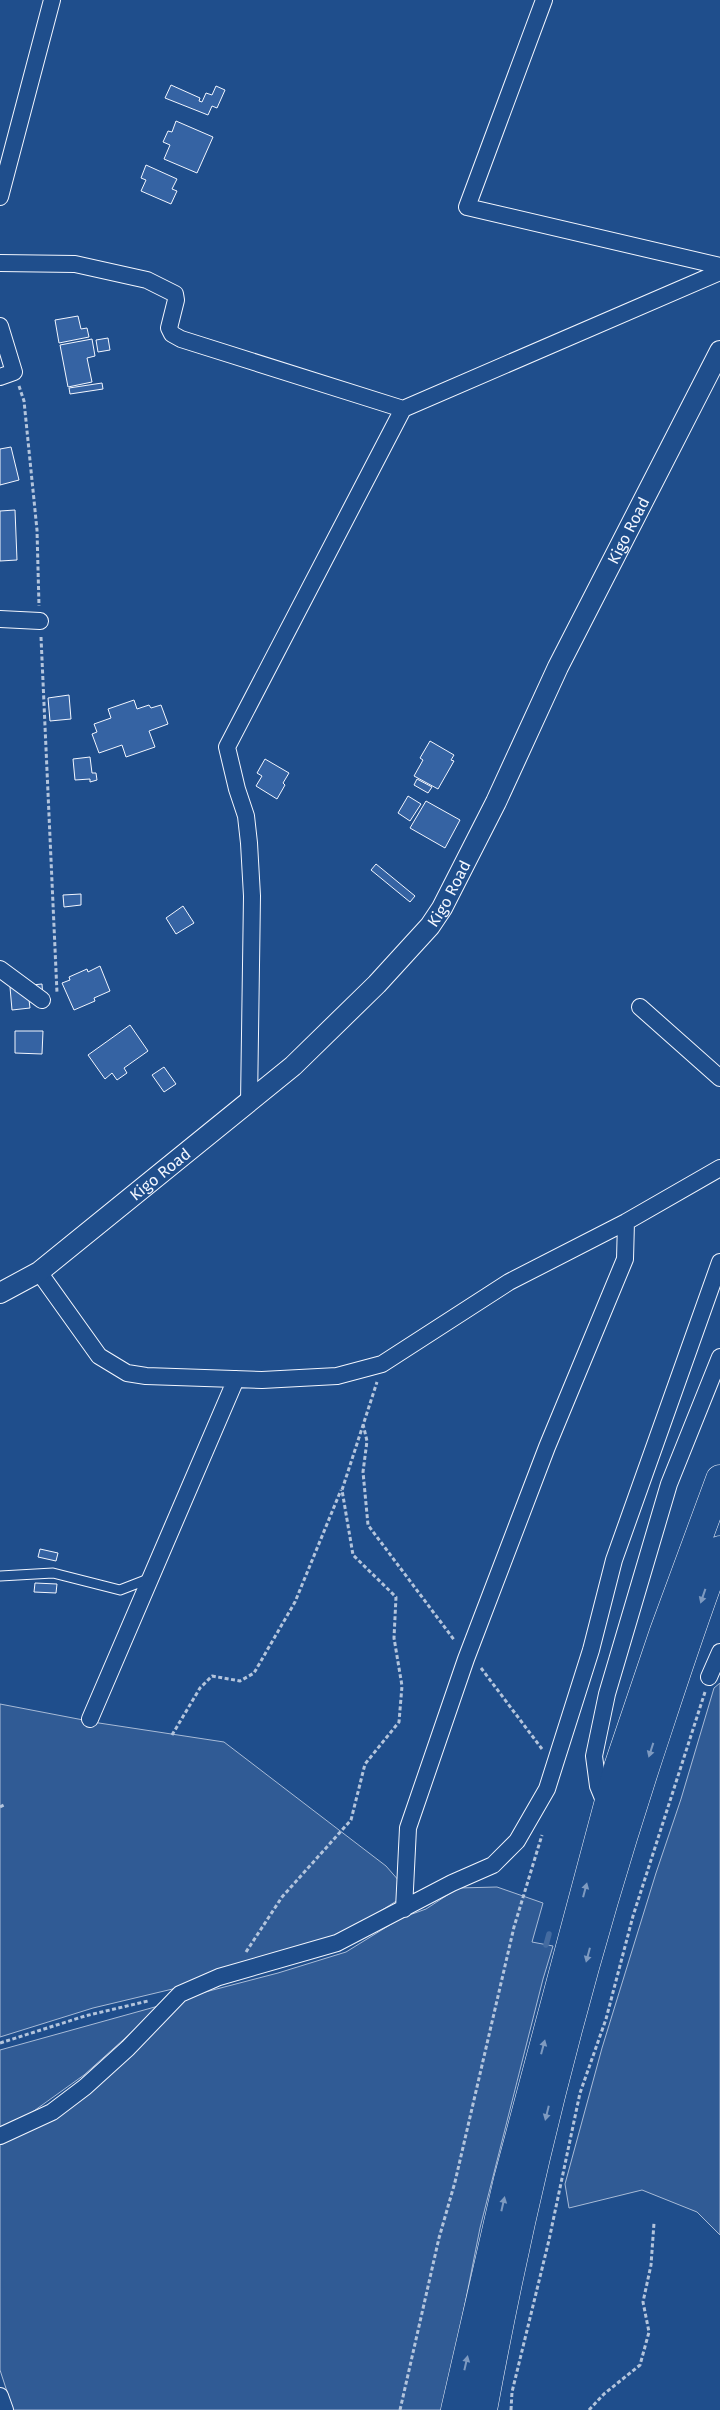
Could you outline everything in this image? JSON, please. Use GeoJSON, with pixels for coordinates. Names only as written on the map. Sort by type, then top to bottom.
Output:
{"type":"FeatureCollection","features":[{"type":"Feature","properties":{"kind":"highway"},"geometry":{"type":"LineString","coordinates":[[455,2410],[508,2179],[618,1767],[661,1640],[720,1479]]}},
{"type":"Feature","properties":{"kind":"highway"},"geometry":{"type":"LineString","coordinates":[[483,2410],[498,2329],[545,2121],[602,1905],[656,1735],[720,1550]]}},
{"type":"Feature","properties":{"kind":"street"},"geometry":{"type":"LineString","coordinates":[[0,197],[52,0]]}},
{"type":"Feature","properties":{"kind":"street"},"geometry":{"type":"LineString","coordinates":[[544,0],[467,207],[720,266]]}},
{"type":"Feature","properties":{"kind":"street"},"geometry":{"type":"LineString","coordinates":[[0,263],[75,264],[147,280],[175,294],[176,300],[169,328],[172,334],[181,339],[403,409]]}},
{"type":"Feature","properties":{"kind":"street"},"geometry":{"type":"LineString","coordinates":[[249,1103],[252,896],[249,843],[246,816],[237,789],[227,747],[403,409],[720,272]]}},
{"type":"Feature","properties":{"kind":"street"},"geometry":{"type":"LineString","coordinates":[[0,326],[7,375]]}},
{"type":"Feature","properties":{"kind":"street","name":"Kigo Road"},"geometry":{"type":"LineString","coordinates":[[0,1293],[39,1272],[249,1103],[292,1066],[377,984],[430,926],[442,908],[496,802],[558,667],[720,351]]}},
{"type":"Feature","properties":{"kind":"street"},"geometry":{"type":"LineString","coordinates":[[0,620],[40,621]]}},
{"type":"Feature","properties":{"kind":"street"},"geometry":{"type":"LineString","coordinates":[[0,969],[50,997]]}},
{"type":"Feature","properties":{"kind":"street"},"geometry":{"type":"LineString","coordinates":[[640,1007],[720,1078]]}},
{"type":"Feature","properties":{"kind":"street"},"geometry":{"type":"LineString","coordinates":[[39,1272],[99,1356],[127,1373],[146,1376],[262,1380],[336,1376],[382,1364],[509,1282],[626,1222],[720,1168]]}},
{"type":"Feature","properties":{"kind":"street"},"geometry":{"type":"LineString","coordinates":[[404,1909],[408,1828],[466,1659],[547,1447],[625,1258],[626,1222]]}},
{"type":"Feature","properties":{"kind":"street"},"geometry":{"type":"LineString","coordinates":[[0,2136],[52,2112],[85,2087],[128,2048],[180,1994],[219,1977],[337,1943],[452,1883],[493,1865],[518,1841],[547,1789],[591,1650],[614,1560],[720,1262]]}},
{"type":"Feature","properties":{"kind":"street"},"geometry":{"type":"LineString","coordinates":[[607,1808],[598,1786],[594,1756],[607,1694],[669,1484],[720,1357]]}},
{"type":"Feature","properties":{"kind":"street"},"geometry":{"type":"LineString","coordinates":[[90,1719],[236,1379]]}},
{"type":"Feature","properties":{"kind":"street"},"geometry":{"type":"LineString","coordinates":[[709,1677],[720,1652]]}},
{"type":"Feature","properties":{"kind":"street"},"geometry":{"type":"LineString","coordinates":[[0,2396],[5,2410]]}},
{"type":"Feature","properties":{"kind":"lane"},"geometry":{"type":"LineString","coordinates":[[0,1576],[53,1573],[120,1590],[151,1578]]}},
{"type":"Feature","properties":{"kind":"path"},"geometry":{"type":"LineString","coordinates":[[7,375],[24,401],[37,530],[50,997]]}},
{"type":"Feature","properties":{"kind":"path"},"geometry":{"type":"LineString","coordinates":[[172,1735],[200,1688],[212,1676],[240,1681],[254,1673],[295,1602],[342,1490],[382,1364]]}},
{"type":"Feature","properties":{"kind":"path"},"geometry":{"type":"LineString","coordinates":[[363,1424],[367,1441],[362,1472],[368,1525],[442,1622],[466,1659],[484,1670],[554,1764]]}},
{"type":"Feature","properties":{"kind":"path"},"geometry":{"type":"LineString","coordinates":[[232,1974],[282,1897],[350,1820],[365,1764],[399,1722],[402,1686],[394,1638],[396,1598],[353,1555],[342,1490]]}},
{"type":"Feature","properties":{"kind":"path"},"geometry":{"type":"LineString","coordinates":[[510,2410],[512,2392],[549,2240],[580,2093],[606,2019],[633,1916],[709,1677]]}},
{"type":"Feature","properties":{"kind":"path"},"geometry":{"type":"LineString","coordinates":[[0,1807],[4,1805]]}},
{"type":"Feature","properties":{"kind":"path"},"geometry":{"type":"LineString","coordinates":[[400,2410],[439,2238],[455,2182],[514,1927],[543,1832]]}},
{"type":"Feature","properties":{"kind":"path"},"geometry":{"type":"LineString","coordinates":[[0,2044],[86,2016],[180,1994]]}},
{"type":"Feature","properties":{"kind":"path"},"geometry":{"type":"LineString","coordinates":[[589,2410],[604,2394],[640,2365],[649,2332],[643,2302],[652,2265],[654,2223]]}},
{"type":"Feature","properties":{"kind":"shaded area"},"geometry":{"type":"Polygon","coordinates":[[[720,1683],[720,2235],[697,2212],[642,2190],[569,2208],[565,2184],[602,2048],[656,1873],[681,1799],[714,1688],[720,1683]]]}},
{"type":"Feature","properties":{"kind":"shaded area"},"geometry":{"type":"Polygon","coordinates":[[[0,1704],[99,1723],[224,1742],[386,1866],[400,1882],[398,1900],[344,1934],[181,1987],[93,2008],[0,2037],[0,1704]]]}},
{"type":"Feature","properties":{"kind":"shaded area"},"geometry":{"type":"Polygon","coordinates":[[[497,1887],[543,1903],[532,1942],[553,1946],[480,2228],[444,2410],[13,2410],[0,2370],[0,2142],[64,2113],[186,1997],[278,1973],[346,1952],[401,1918],[426,1909],[458,1888],[497,1887]]]}},
{"type":"Feature","properties":{"kind":"shaded area"},"geometry":{"type":"Polygon","coordinates":[[[162,2005],[84,2075],[31,2113],[0,2127],[0,2050],[162,2005]]]}},
{"type":"Feature","properties":{"kind":"building"},"geometry":{"type":"Polygon","coordinates":[[[171,85],[200,98],[199,101],[202,102],[206,93],[212,95],[216,86],[225,90],[217,108],[212,106],[208,115],[165,98],[171,85]]]}},
{"type":"Feature","properties":{"kind":"building"},"geometry":{"type":"Polygon","coordinates":[[[176,121],[213,137],[197,173],[164,159],[170,145],[163,142],[168,131],[172,132],[176,121]]]}},
{"type":"Feature","properties":{"kind":"building"},"geometry":{"type":"Polygon","coordinates":[[[146,165],[177,179],[172,189],[177,191],[171,204],[141,191],[146,180],[141,178],[146,165]]]}},
{"type":"Feature","properties":{"kind":"building"},"geometry":{"type":"Polygon","coordinates":[[[78,316],[81,329],[87,328],[89,337],[59,343],[55,320],[78,316]]]}},
{"type":"Feature","properties":{"kind":"building"},"geometry":{"type":"Polygon","coordinates":[[[108,338],[110,350],[98,352],[96,340],[108,338]]]}},
{"type":"Feature","properties":{"kind":"building"},"geometry":{"type":"Polygon","coordinates":[[[92,339],[95,356],[87,358],[92,382],[68,387],[60,345],[92,339]]]}},
{"type":"Feature","properties":{"kind":"building"},"geometry":{"type":"Polygon","coordinates":[[[102,383],[103,389],[70,394],[69,388],[102,383]]]}},
{"type":"Feature","properties":{"kind":"building"},"geometry":{"type":"Polygon","coordinates":[[[11,447],[19,480],[0,485],[0,449],[11,447]]]}},
{"type":"Feature","properties":{"kind":"building"},"geometry":{"type":"Polygon","coordinates":[[[15,510],[17,560],[0,561],[0,511],[15,510]]]}},
{"type":"Feature","properties":{"kind":"building"},"geometry":{"type":"Polygon","coordinates":[[[69,695],[71,719],[50,721],[48,698],[69,695]]]}},
{"type":"Feature","properties":{"kind":"building"},"geometry":{"type":"Polygon","coordinates":[[[134,700],[137,709],[149,705],[151,708],[161,705],[168,724],[149,731],[155,747],[126,757],[122,745],[99,753],[92,734],[97,732],[94,724],[111,718],[108,709],[134,700]]]}},
{"type":"Feature","properties":{"kind":"building"},"geometry":{"type":"Polygon","coordinates":[[[430,741],[454,755],[451,760],[454,761],[438,789],[414,776],[423,760],[420,758],[430,741]]]}},
{"type":"Feature","properties":{"kind":"building"},"geometry":{"type":"Polygon","coordinates":[[[90,757],[92,773],[96,773],[97,780],[90,782],[90,779],[75,780],[73,759],[90,757]]]}},
{"type":"Feature","properties":{"kind":"building"},"geometry":{"type":"Polygon","coordinates":[[[265,759],[289,773],[277,799],[256,786],[262,776],[257,773],[265,759]]]}},
{"type":"Feature","properties":{"kind":"building"},"geometry":{"type":"Polygon","coordinates":[[[417,779],[432,787],[428,793],[414,785],[417,779]]]}},
{"type":"Feature","properties":{"kind":"building"},"geometry":{"type":"Polygon","coordinates":[[[408,796],[421,804],[410,821],[398,813],[408,796]]]}},
{"type":"Feature","properties":{"kind":"building"},"geometry":{"type":"Polygon","coordinates":[[[426,801],[460,820],[445,848],[410,828],[426,801]]]}},
{"type":"Feature","properties":{"kind":"building"},"geometry":{"type":"Polygon","coordinates":[[[376,864],[415,896],[410,902],[371,870],[376,864]]]}},
{"type":"Feature","properties":{"kind":"building"},"geometry":{"type":"Polygon","coordinates":[[[81,894],[81,905],[64,907],[63,895],[81,894]]]}},
{"type":"Feature","properties":{"kind":"building"},"geometry":{"type":"Polygon","coordinates":[[[183,906],[194,923],[176,934],[166,918],[183,906]]]}},
{"type":"Feature","properties":{"kind":"building"},"geometry":{"type":"Polygon","coordinates":[[[100,966],[110,991],[94,998],[95,1001],[74,1010],[62,983],[70,980],[69,977],[87,969],[88,972],[100,966]]]}},
{"type":"Feature","properties":{"kind":"building"},"geometry":{"type":"Polygon","coordinates":[[[42,984],[43,999],[29,1000],[30,1008],[12,1010],[10,987],[42,984]]]}},
{"type":"Feature","properties":{"kind":"building"},"geometry":{"type":"Polygon","coordinates":[[[130,1025],[148,1051],[124,1068],[127,1073],[117,1080],[112,1073],[105,1079],[88,1055],[130,1025]]]}},
{"type":"Feature","properties":{"kind":"building"},"geometry":{"type":"Polygon","coordinates":[[[15,1031],[43,1031],[42,1054],[15,1053],[15,1031]]]}},
{"type":"Feature","properties":{"kind":"building"},"geometry":{"type":"Polygon","coordinates":[[[164,1067],[176,1084],[164,1092],[152,1075],[164,1067]]]}},
{"type":"Feature","properties":{"kind":"building"},"geometry":{"type":"Polygon","coordinates":[[[40,1549],[58,1553],[56,1561],[38,1557],[40,1549]]]}},
{"type":"Feature","properties":{"kind":"building"},"geometry":{"type":"Polygon","coordinates":[[[35,1583],[57,1584],[56,1593],[34,1592],[35,1583]]]}},
{"type":"Feature","properties":{"kind":"waterway"},"geometry":{"type":"LineString","coordinates":[[546,1945],[549,1934]]}}]}
